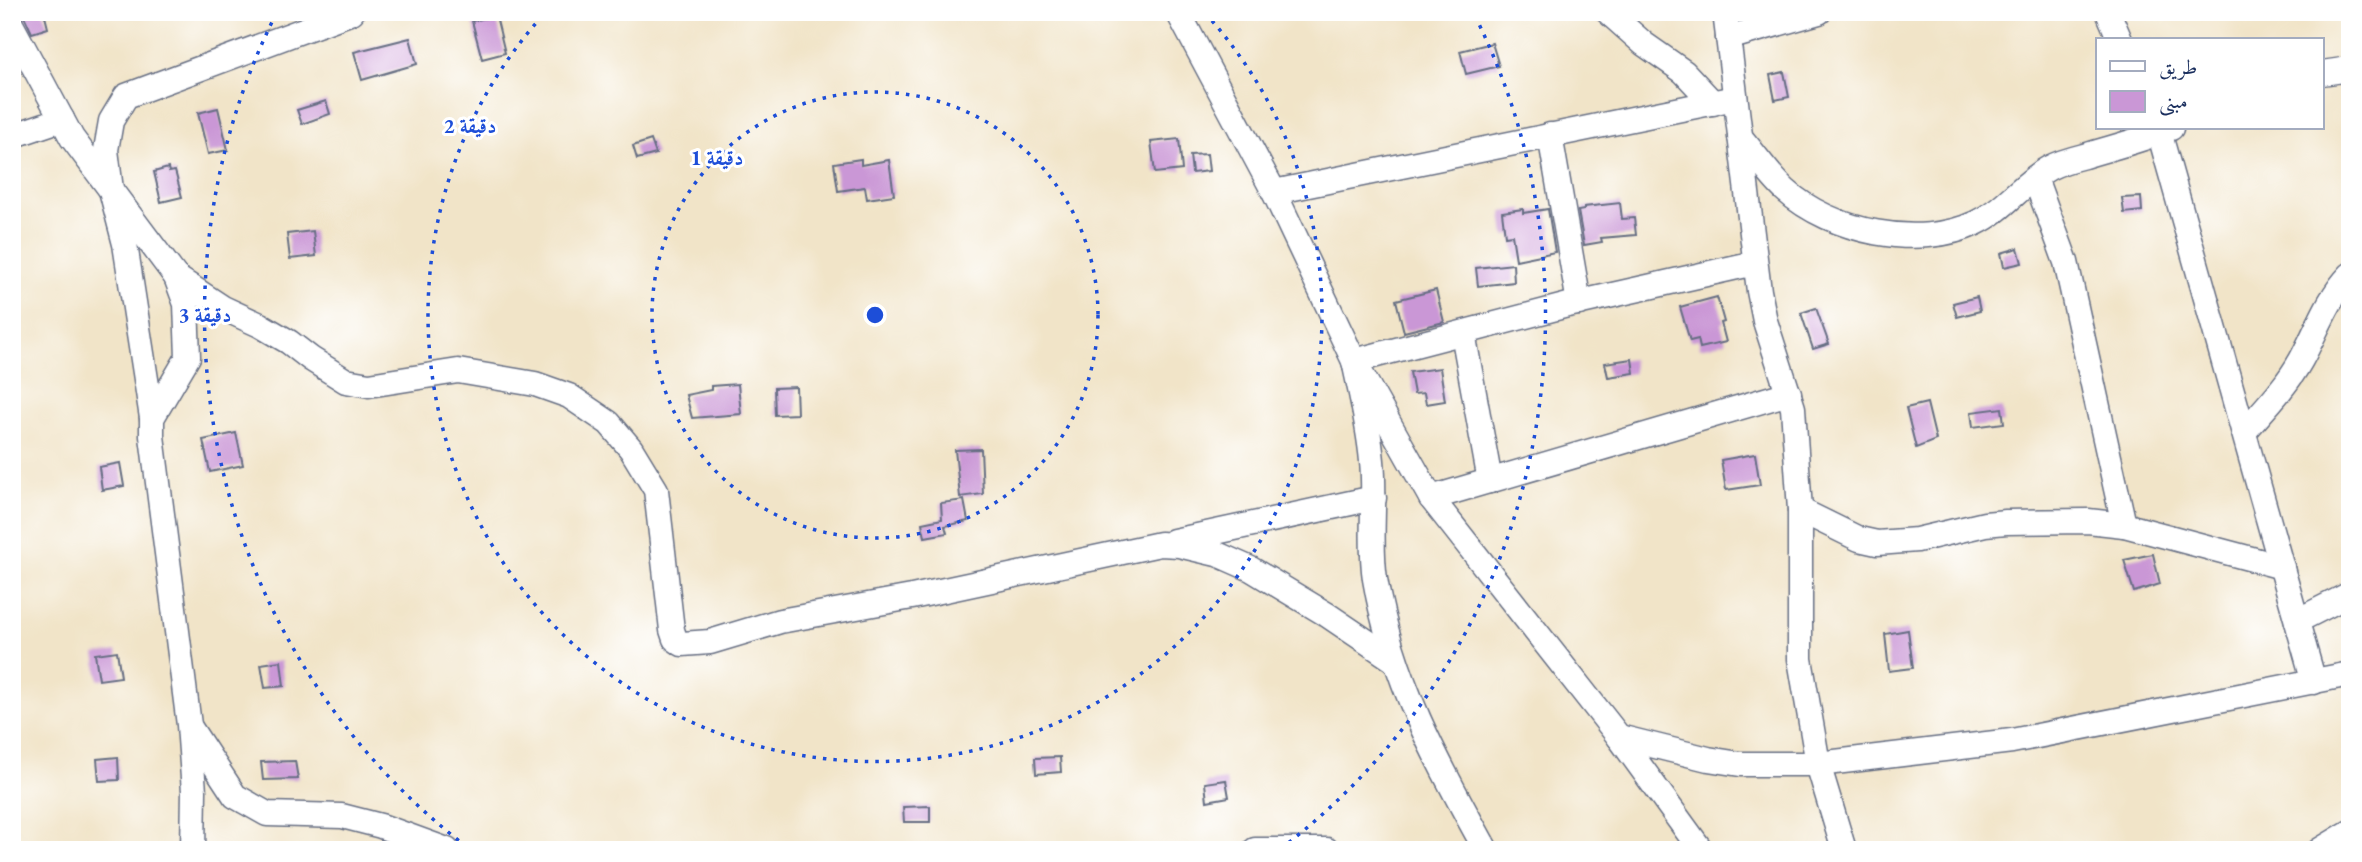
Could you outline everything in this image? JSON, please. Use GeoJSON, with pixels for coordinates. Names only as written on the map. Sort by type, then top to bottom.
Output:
{"type":"FeatureCollection","features":[{"type":"Feature","properties":{"kind":"street"},"geometry":{"type":"LineString","coordinates":[[192,850],[194,791],[189,725],[152,436],[152,418],[125,244],[111,190],[106,150],[111,121],[126,96],[352,12]]}},
{"type":"Feature","properties":{"kind":"street"},"geometry":{"type":"LineString","coordinates":[[1178,12],[1275,192],[1354,361],[1431,498],[1619,737],[1701,850]]}},
{"type":"Feature","properties":{"kind":"street"},"geometry":{"type":"LineString","coordinates":[[1608,12],[1644,44],[1724,101]]}},
{"type":"Feature","properties":{"kind":"street"},"geometry":{"type":"LineString","coordinates":[[1724,12],[1728,38],[1724,101],[1740,136],[1784,189],[1806,206],[1842,225],[1879,233],[1958,230],[1992,215],[2035,178],[2060,163],[2160,130]]}},
{"type":"Feature","properties":{"kind":"street"},"geometry":{"type":"LineString","coordinates":[[1728,38],[1819,12]]}},
{"type":"Feature","properties":{"kind":"street"},"geometry":{"type":"LineString","coordinates":[[2108,12],[2119,38]]}},
{"type":"Feature","properties":{"kind":"street"},"geometry":{"type":"LineString","coordinates":[[12,26],[72,138],[176,277],[186,304],[188,357],[152,418]]}},
{"type":"Feature","properties":{"kind":"street"},"geometry":{"type":"LineString","coordinates":[[2324,73],[2350,69]]}},
{"type":"Feature","properties":{"kind":"street"},"geometry":{"type":"LineString","coordinates":[[1275,192],[1724,101]]}},
{"type":"Feature","properties":{"kind":"street"},"geometry":{"type":"LineString","coordinates":[[12,136],[62,119]]}},
{"type":"Feature","properties":{"kind":"street"},"geometry":{"type":"LineString","coordinates":[[2163,130],[2314,682]]}},
{"type":"Feature","properties":{"kind":"street"},"geometry":{"type":"LineString","coordinates":[[1550,135],[1579,303]]}},
{"type":"Feature","properties":{"kind":"street"},"geometry":{"type":"LineString","coordinates":[[1740,136],[1755,263],[1765,321],[1793,408],[1800,510],[1800,659],[1818,764],[1844,850]]}},
{"type":"Feature","properties":{"kind":"street"},"geometry":{"type":"LineString","coordinates":[[2035,178],[2066,262],[2124,525]]}},
{"type":"Feature","properties":{"kind":"street"},"geometry":{"type":"LineString","coordinates":[[1354,361],[1579,303],[1755,263]]}},
{"type":"Feature","properties":{"kind":"street"},"geometry":{"type":"LineString","coordinates":[[2244,432],[2288,381],[2330,301],[2350,275]]}},
{"type":"Feature","properties":{"kind":"street"},"geometry":{"type":"LineString","coordinates":[[176,277],[223,309],[260,324],[346,381],[369,385],[458,371],[535,384],[569,396],[609,423],[631,449],[656,490],[672,630],[682,644],[710,642],[780,621],[912,597],[1374,498]]}},
{"type":"Feature","properties":{"kind":"street"},"geometry":{"type":"LineString","coordinates":[[1463,334],[1490,481]]}},
{"type":"Feature","properties":{"kind":"street"},"geometry":{"type":"LineString","coordinates":[[1354,361],[1372,461],[1374,574],[1394,660],[1437,762],[1486,850]]}},
{"type":"Feature","properties":{"kind":"street"},"geometry":{"type":"LineString","coordinates":[[1431,498],[1789,393]]}},
{"type":"Feature","properties":{"kind":"street"},"geometry":{"type":"LineString","coordinates":[[1800,510],[1859,539],[1877,543],[1917,540],[1985,524],[2007,522],[2088,521],[2124,525],[2282,568]]}},
{"type":"Feature","properties":{"kind":"street"},"geometry":{"type":"LineString","coordinates":[[1160,544],[1179,545],[1217,554],[1251,569],[1326,614],[1394,660]]}},
{"type":"Feature","properties":{"kind":"street"},"geometry":{"type":"LineString","coordinates":[[2297,621],[2350,594]]}},
{"type":"Feature","properties":{"kind":"street"},"geometry":{"type":"LineString","coordinates":[[1619,737],[1708,760],[1740,764],[1818,764],[2012,741],[2350,674]]}},
{"type":"Feature","properties":{"kind":"street"},"geometry":{"type":"LineString","coordinates":[[189,725],[235,796],[267,814],[342,816],[381,826],[447,850]]}},
{"type":"Feature","properties":{"kind":"street"},"geometry":{"type":"LineString","coordinates":[[194,791],[208,850]]}},
{"type":"Feature","properties":{"kind":"street"},"geometry":{"type":"LineString","coordinates":[[2320,850],[2350,832]]}},
{"type":"Feature","properties":{"kind":"street"},"geometry":{"type":"LineString","coordinates":[[1255,850],[1327,850]]}},
{"type":"Feature","properties":{"kind":"building"},"geometry":{"type":"Polygon","coordinates":[[[16,12],[44,12],[48,28],[32,33],[25,18],[16,12]]]}},
{"type":"Feature","properties":{"kind":"building"},"geometry":{"type":"Polygon","coordinates":[[[496,16],[505,53],[482,59],[472,21],[496,16]]]}},
{"type":"Feature","properties":{"kind":"building"},"geometry":{"type":"Polygon","coordinates":[[[410,38],[417,64],[362,80],[354,52],[410,38]]]}},
{"type":"Feature","properties":{"kind":"building"},"geometry":{"type":"Polygon","coordinates":[[[1492,43],[1499,66],[1466,74],[1460,51],[1492,43]]]}},
{"type":"Feature","properties":{"kind":"building"},"geometry":{"type":"Polygon","coordinates":[[[1784,72],[1789,97],[1775,100],[1770,75],[1784,72]]]}},
{"type":"Feature","properties":{"kind":"building"},"geometry":{"type":"Polygon","coordinates":[[[326,101],[330,114],[302,124],[297,110],[326,101]]]}},
{"type":"Feature","properties":{"kind":"building"},"geometry":{"type":"Polygon","coordinates":[[[218,108],[228,150],[208,154],[198,113],[218,108]]]}},
{"type":"Feature","properties":{"kind":"building"},"geometry":{"type":"Polygon","coordinates":[[[1179,139],[1182,170],[1155,173],[1151,142],[1179,139]]]}},
{"type":"Feature","properties":{"kind":"building"},"geometry":{"type":"Polygon","coordinates":[[[651,140],[656,154],[637,159],[633,146],[651,140]]]}},
{"type":"Feature","properties":{"kind":"building"},"geometry":{"type":"Polygon","coordinates":[[[1207,154],[1209,171],[1192,173],[1190,155],[1207,154]]]}},
{"type":"Feature","properties":{"kind":"building"},"geometry":{"type":"Polygon","coordinates":[[[861,159],[861,165],[889,160],[894,195],[867,199],[865,187],[838,191],[834,163],[861,159]]]}},
{"type":"Feature","properties":{"kind":"building"},"geometry":{"type":"Polygon","coordinates":[[[168,168],[169,172],[175,171],[182,197],[161,202],[154,172],[168,168]]]}},
{"type":"Feature","properties":{"kind":"building"},"geometry":{"type":"Polygon","coordinates":[[[2141,197],[2142,211],[2124,213],[2122,198],[2141,197]]]}},
{"type":"Feature","properties":{"kind":"building"},"geometry":{"type":"Polygon","coordinates":[[[1620,203],[1622,219],[1634,218],[1636,235],[1601,238],[1602,242],[1584,245],[1578,211],[1584,210],[1584,207],[1620,203]]]}},
{"type":"Feature","properties":{"kind":"building"},"geometry":{"type":"Polygon","coordinates":[[[1523,209],[1523,213],[1548,209],[1555,252],[1516,260],[1512,235],[1505,236],[1502,212],[1523,209]]]}},
{"type":"Feature","properties":{"kind":"building"},"geometry":{"type":"Polygon","coordinates":[[[313,231],[316,256],[290,259],[287,234],[313,231]]]}},
{"type":"Feature","properties":{"kind":"building"},"geometry":{"type":"Polygon","coordinates":[[[2018,248],[2022,263],[2004,267],[2001,253],[2018,248]]]}},
{"type":"Feature","properties":{"kind":"building"},"geometry":{"type":"Polygon","coordinates":[[[1513,264],[1514,282],[1478,286],[1476,268],[1513,264]]]}},
{"type":"Feature","properties":{"kind":"building"},"geometry":{"type":"Polygon","coordinates":[[[1436,290],[1444,322],[1404,332],[1396,300],[1436,290]]]}},
{"type":"Feature","properties":{"kind":"building"},"geometry":{"type":"Polygon","coordinates":[[[1717,297],[1726,342],[1700,348],[1698,339],[1690,341],[1680,307],[1717,297]]]}},
{"type":"Feature","properties":{"kind":"building"},"geometry":{"type":"Polygon","coordinates":[[[1977,297],[1980,311],[1957,317],[1953,303],[1977,297]]]}},
{"type":"Feature","properties":{"kind":"building"},"geometry":{"type":"Polygon","coordinates":[[[1816,308],[1829,344],[1813,349],[1801,313],[1816,308]]]}},
{"type":"Feature","properties":{"kind":"building"},"geometry":{"type":"Polygon","coordinates":[[[1632,359],[1634,373],[1608,377],[1605,363],[1632,359]]]}},
{"type":"Feature","properties":{"kind":"building"},"geometry":{"type":"Polygon","coordinates":[[[1440,368],[1445,401],[1426,404],[1424,393],[1414,394],[1410,372],[1440,368]]]}},
{"type":"Feature","properties":{"kind":"building"},"geometry":{"type":"Polygon","coordinates":[[[738,384],[741,414],[692,418],[686,395],[711,390],[711,386],[738,384]]]}},
{"type":"Feature","properties":{"kind":"building"},"geometry":{"type":"Polygon","coordinates":[[[796,387],[797,414],[775,415],[774,388],[796,387]]]}},
{"type":"Feature","properties":{"kind":"building"},"geometry":{"type":"Polygon","coordinates":[[[1927,403],[1936,440],[1916,448],[1906,408],[1927,403]]]}},
{"type":"Feature","properties":{"kind":"building"},"geometry":{"type":"Polygon","coordinates":[[[2002,408],[2004,423],[1973,427],[1971,412],[2002,408]]]}},
{"type":"Feature","properties":{"kind":"building"},"geometry":{"type":"Polygon","coordinates":[[[236,433],[243,465],[210,472],[203,440],[236,433]]]}},
{"type":"Feature","properties":{"kind":"building"},"geometry":{"type":"Polygon","coordinates":[[[981,449],[983,494],[960,497],[955,450],[981,449]]]}},
{"type":"Feature","properties":{"kind":"building"},"geometry":{"type":"Polygon","coordinates":[[[1755,454],[1760,485],[1726,490],[1721,460],[1755,454]]]}},
{"type":"Feature","properties":{"kind":"building"},"geometry":{"type":"Polygon","coordinates":[[[120,463],[124,486],[102,490],[99,467],[120,463]]]}},
{"type":"Feature","properties":{"kind":"building"},"geometry":{"type":"Polygon","coordinates":[[[964,500],[968,521],[945,526],[947,533],[925,537],[922,523],[942,519],[941,503],[964,500]]]}},
{"type":"Feature","properties":{"kind":"building"},"geometry":{"type":"Polygon","coordinates":[[[2153,554],[2160,584],[2134,592],[2124,560],[2153,554]]]}},
{"type":"Feature","properties":{"kind":"building"},"geometry":{"type":"Polygon","coordinates":[[[1908,630],[1913,668],[1889,671],[1885,634],[1908,630]]]}},
{"type":"Feature","properties":{"kind":"building"},"geometry":{"type":"Polygon","coordinates":[[[117,651],[121,677],[99,680],[95,654],[117,651]]]}},
{"type":"Feature","properties":{"kind":"building"},"geometry":{"type":"Polygon","coordinates":[[[281,661],[284,686],[265,688],[261,664],[281,661]]]}},
{"type":"Feature","properties":{"kind":"building"},"geometry":{"type":"Polygon","coordinates":[[[118,757],[119,780],[99,781],[97,759],[118,757]]]}},
{"type":"Feature","properties":{"kind":"building"},"geometry":{"type":"Polygon","coordinates":[[[1060,757],[1061,772],[1036,774],[1035,758],[1060,757]]]}},
{"type":"Feature","properties":{"kind":"building"},"geometry":{"type":"Polygon","coordinates":[[[295,761],[298,779],[263,780],[261,762],[295,761]]]}},
{"type":"Feature","properties":{"kind":"building"},"geometry":{"type":"Polygon","coordinates":[[[1226,780],[1229,797],[1207,801],[1205,783],[1226,780]]]}},
{"type":"Feature","properties":{"kind":"building"},"geometry":{"type":"Polygon","coordinates":[[[930,806],[930,822],[904,822],[903,807],[930,806]]]}}]}
